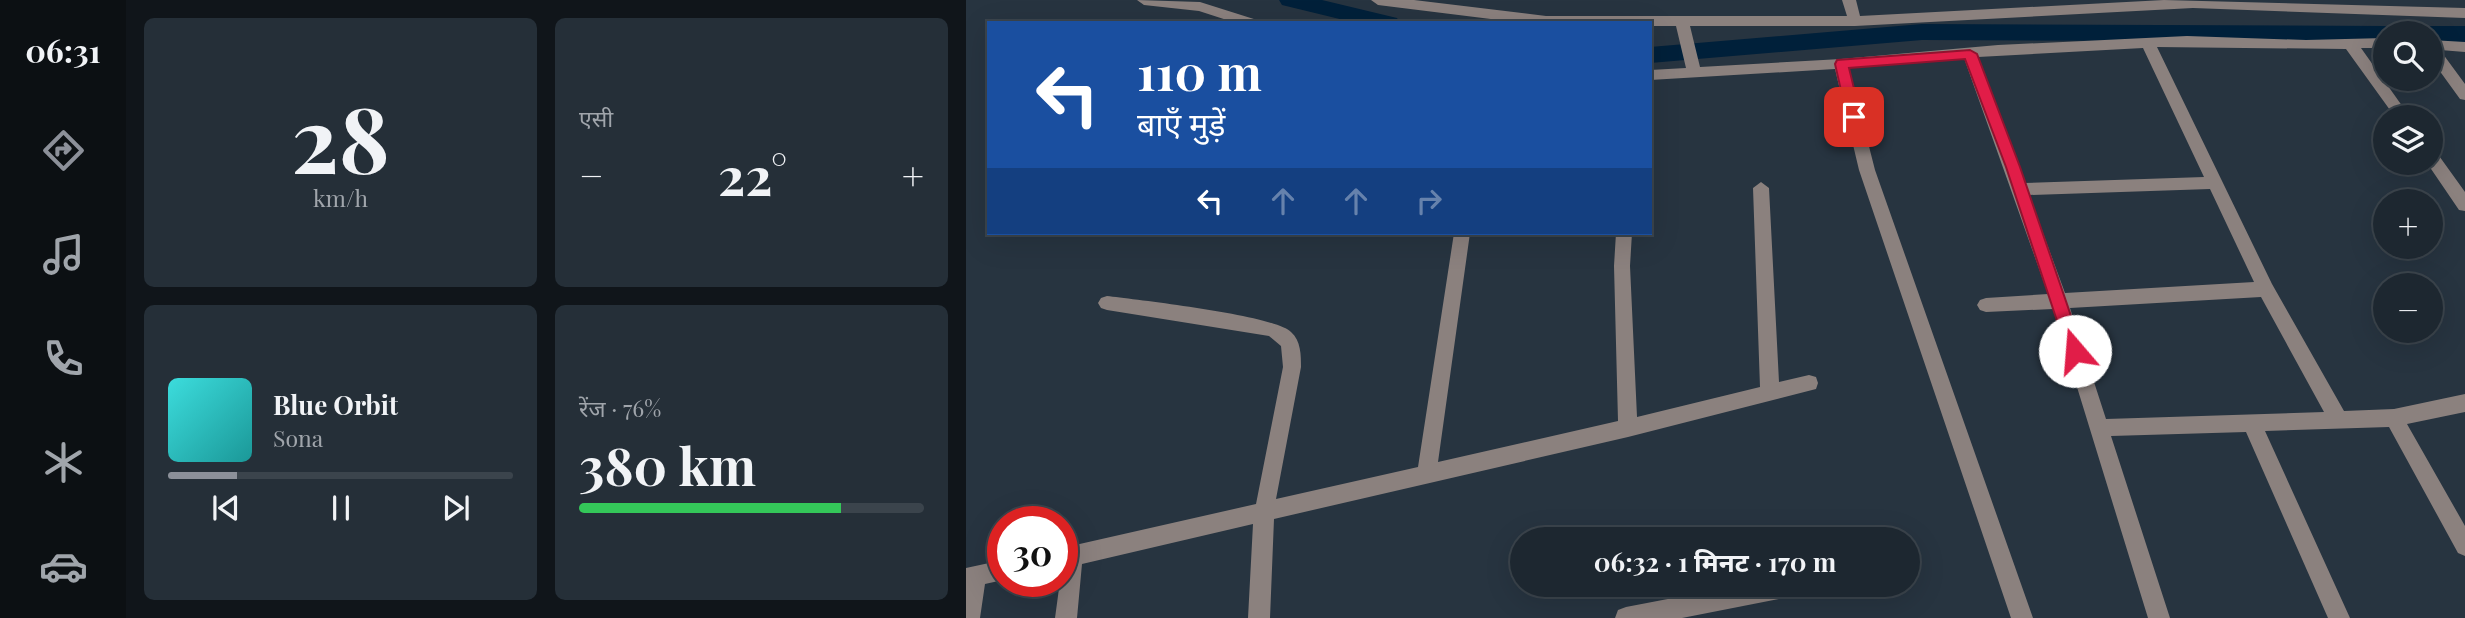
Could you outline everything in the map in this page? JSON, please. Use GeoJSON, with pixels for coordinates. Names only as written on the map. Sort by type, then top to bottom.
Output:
{"type":"FeatureCollection","features":[{"type":"Feature","properties":{"kind":"street"},"geometry":{"type":"LineString","coordinates":[[1144,0],[1200,7],[1246,21]]}},
{"type":"Feature","properties":{"kind":"street"},"geometry":{"type":"LineString","coordinates":[[1378,0],[1478,7],[1546,21],[1854,21],[2193,1],[2462,18]]}},
{"type":"Feature","properties":{"kind":"street"},"geometry":{"type":"LineString","coordinates":[[1849,0],[1854,21]]}},
{"type":"Feature","properties":{"kind":"street"},"geometry":{"type":"LineString","coordinates":[[1682,21],[1694,72]]}},
{"type":"Feature","properties":{"kind":"street"},"geometry":{"type":"LineString","coordinates":[[1652,75],[1841,64],[1998,50],[2187,41],[2373,43]]}},
{"type":"Feature","properties":{"kind":"street"},"geometry":{"type":"LineString","coordinates":[[2349,42],[2394,105]]}},
{"type":"Feature","properties":{"kind":"street"},"geometry":{"type":"LineString","coordinates":[[2148,43],[2266,289],[2339,420]]}},
{"type":"Feature","properties":{"kind":"street"},"geometry":{"type":"LineString","coordinates":[[2443,47],[2465,47]]}},
{"type":"Feature","properties":{"kind":"street"},"geometry":{"type":"LineString","coordinates":[[1970,54],[2059,300],[2159,618]]}},
{"type":"Feature","properties":{"kind":"street"},"geometry":{"type":"LineString","coordinates":[[1841,64],[1867,170],[2022,618]]}},
{"type":"Feature","properties":{"kind":"street"},"geometry":{"type":"LineString","coordinates":[[2443,64],[2465,95]]}},
{"type":"Feature","properties":{"kind":"street"},"geometry":{"type":"LineString","coordinates":[[2443,174],[2465,205]]}},
{"type":"Feature","properties":{"kind":"street"},"geometry":{"type":"LineString","coordinates":[[2020,188],[2216,183]]}},
{"type":"Feature","properties":{"kind":"street"},"geometry":{"type":"LineString","coordinates":[[1761,188],[1770,393]]}},
{"type":"Feature","properties":{"kind":"street"},"geometry":{"type":"LineString","coordinates":[[1427,474],[1462,235]]}},
{"type":"Feature","properties":{"kind":"street"},"geometry":{"type":"LineString","coordinates":[[1624,235],[1622,266],[1628,428]]}},
{"type":"Feature","properties":{"kind":"street"},"geometry":{"type":"LineString","coordinates":[[1986,304],[2266,289]]}},
{"type":"Feature","properties":{"kind":"street"},"geometry":{"type":"LineString","coordinates":[[1107,303],[1267,328],[1283,334],[1292,346],[1292,367],[1264,512],[1259,618]]}},
{"type":"Feature","properties":{"kind":"street"},"geometry":{"type":"LineString","coordinates":[[1078,555],[1628,428],[1809,383]]}},
{"type":"Feature","properties":{"kind":"street"},"geometry":{"type":"LineString","coordinates":[[2099,428],[2394,418],[2465,403]]}},
{"type":"Feature","properties":{"kind":"street"},"geometry":{"type":"LineString","coordinates":[[2394,418],[2465,546]]}},
{"type":"Feature","properties":{"kind":"street"},"geometry":{"type":"LineString","coordinates":[[2252,424],[2339,618]]}},
{"type":"Feature","properties":{"kind":"street"},"geometry":{"type":"LineString","coordinates":[[969,618],[971,576]]}},
{"type":"Feature","properties":{"kind":"street"},"geometry":{"type":"LineString","coordinates":[[1066,618],[1067,597]]}},
{"type":"Feature","properties":{"kind":"street"},"geometry":{"type":"LineString","coordinates":[[1626,618],[1736,597]]}},
{"type":"Feature","properties":{"kind":"waterway"},"geometry":{"type":"LineString","coordinates":[[1290,0],[1380,21]]}},
{"type":"Feature","properties":{"kind":"waterway"},"geometry":{"type":"LineString","coordinates":[[1652,55],[1922,32],[2373,34]]}},
{"type":"Feature","properties":{"kind":"waterway"},"geometry":{"type":"LineString","coordinates":[[2443,34],[2465,34]]}},
{"type":"Feature","properties":{"kind":"route"},"geometry":{"type":"LineString","coordinates":[[1854,117],[1841,64],[1970,54],[2013,167],[2075,351]]}}]}
